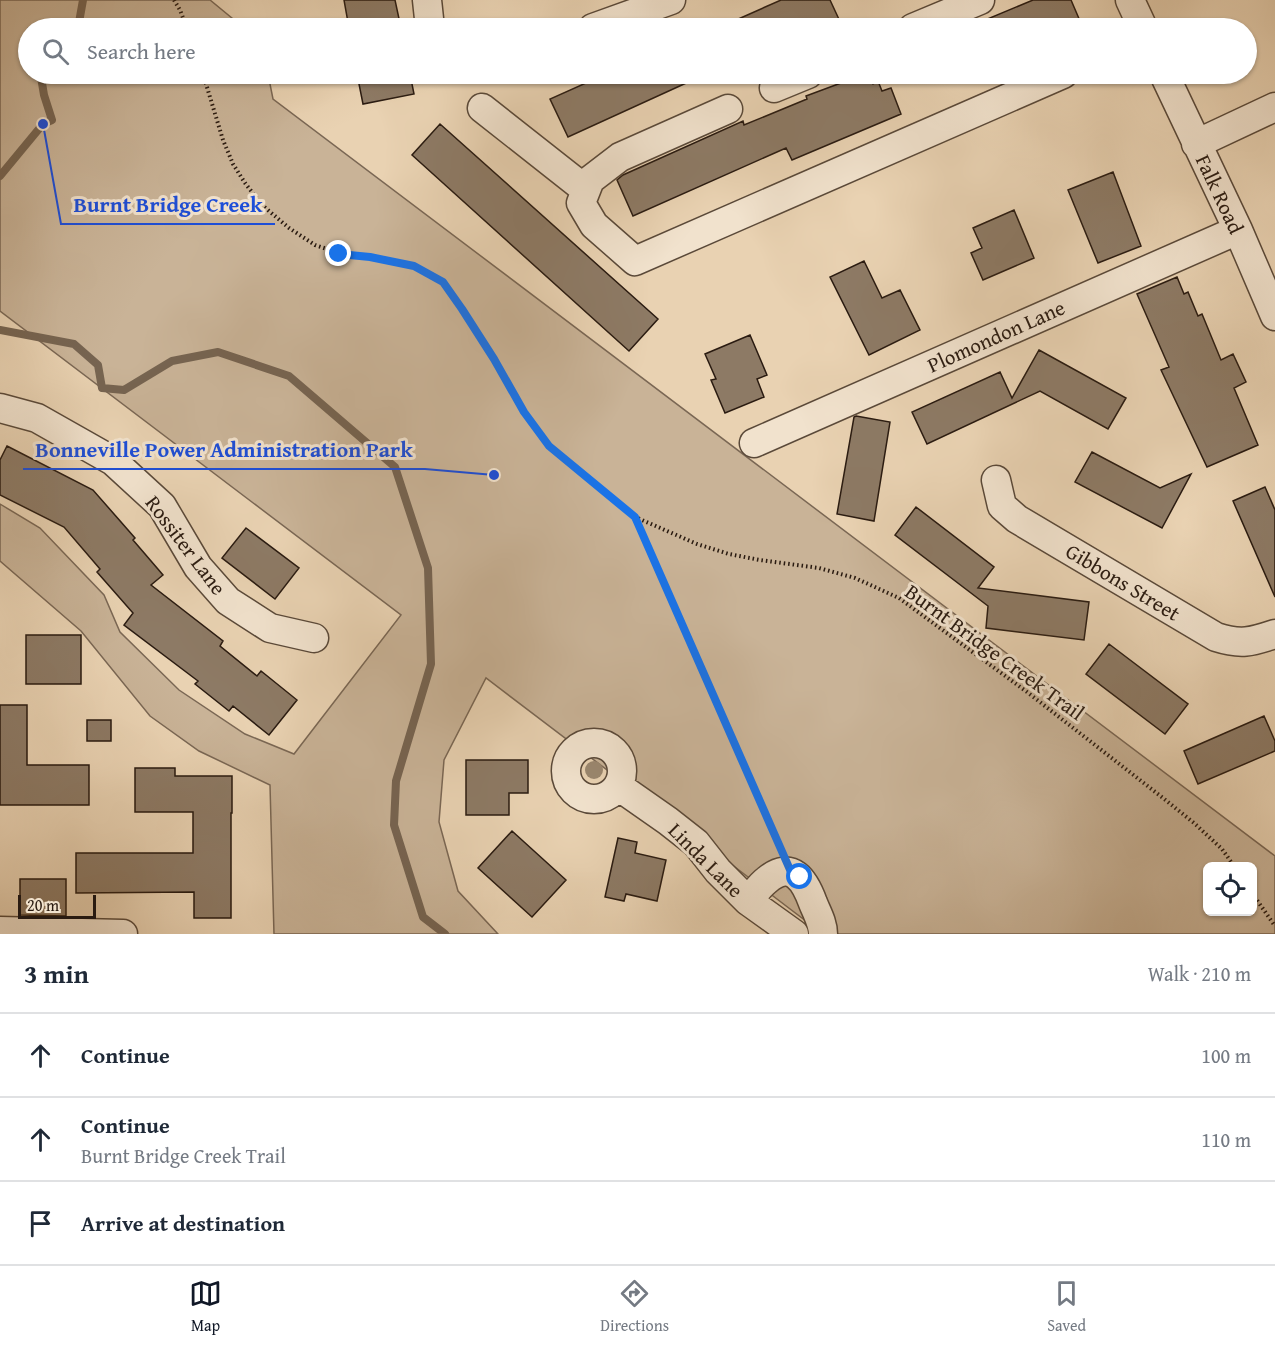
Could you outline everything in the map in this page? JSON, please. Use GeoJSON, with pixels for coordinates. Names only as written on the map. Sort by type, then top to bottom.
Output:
{"type":"FeatureCollection","features":[{"type":"Feature","properties":{"kind":"street"},"geometry":{"type":"LineString","coordinates":[[427,0],[429,18]]}},
{"type":"Feature","properties":{"kind":"street"},"geometry":{"type":"LineString","coordinates":[[621,18],[671,0]]}},
{"type":"Feature","properties":{"kind":"street"},"geometry":{"type":"LineString","coordinates":[[937,18],[980,0]]}},
{"type":"Feature","properties":{"kind":"street"},"geometry":{"type":"LineString","coordinates":[[1130,0],[1138,18]]}},
{"type":"Feature","properties":{"kind":"street"},"geometry":{"type":"LineString","coordinates":[[774,88],[784,84]]}},
{"type":"Feature","properties":{"kind":"street"},"geometry":{"type":"LineString","coordinates":[[728,109],[620,157],[590,180],[581,203],[594,225],[635,261],[1040,84]]}},
{"type":"Feature","properties":{"kind":"street","name":"Falk Road"},"geometry":{"type":"LineString","coordinates":[[1169,84],[1238,230],[1275,316]]}},
{"type":"Feature","properties":{"kind":"street"},"geometry":{"type":"LineString","coordinates":[[1196,144],[1275,107]]}},
{"type":"Feature","properties":{"kind":"street"},"geometry":{"type":"LineString","coordinates":[[482,108],[586,190]]}},
{"type":"Feature","properties":{"kind":"street","name":"Plomondon Lane"},"geometry":{"type":"LineString","coordinates":[[754,442],[1238,230]]}},
{"type":"Feature","properties":{"kind":"street","name":"Rossiter Lane"},"geometry":{"type":"LineString","coordinates":[[0,408],[37,418],[113,461],[162,506],[198,567],[228,601],[270,628],[314,638]]}},
{"type":"Feature","properties":{"kind":"street","name":"Gibbons Street"},"geometry":{"type":"LineString","coordinates":[[996,480],[1002,506],[1017,519],[1216,637],[1234,642],[1253,641],[1275,634]]}},
{"type":"Feature","properties":{"kind":"street","name":"Linda Lane"},"geometry":{"type":"LineString","coordinates":[[618,786],[696,843],[718,871],[748,901],[794,934]]}},
{"type":"Feature","properties":{"kind":"street"},"geometry":{"type":"LineString","coordinates":[[748,901],[766,880],[779,873],[791,872],[800,877],[808,889],[823,927],[823,934]]}},
{"type":"Feature","properties":{"kind":"street"},"geometry":{"type":"LineString","coordinates":[[0,931],[123,934]]}},
{"type":"Feature","properties":{"kind":"path"},"geometry":{"type":"LineString","coordinates":[[174,0],[183,18]]}},
{"type":"Feature","properties":{"kind":"path","name":"Burnt Bridge Creek Trail"},"geometry":{"type":"LineString","coordinates":[[205,84],[233,164],[262,205],[289,228],[315,245],[339,254],[370,257],[414,266],[443,282],[494,359],[524,412],[549,446],[635,517],[697,544],[729,554],[819,568],[855,578],[899,598],[1027,692],[1171,804],[1222,849],[1231,862]]}},
{"type":"Feature","properties":{"kind":"path"},"geometry":{"type":"LineString","coordinates":[[635,517],[791,872]]}},
{"type":"Feature","properties":{"kind":"path"},"geometry":{"type":"LineString","coordinates":[[1257,900],[1275,926]]}},
{"type":"Feature","properties":{"kind":"shaded area"},"geometry":{"type":"Polygon","coordinates":[[[0,0],[210,0],[232,18],[18,18],[18,84],[270,84],[273,99],[1275,856],[1275,934],[823,934],[486,678],[444,760],[439,822],[458,891],[498,934],[274,934],[270,785],[199,751],[150,716],[81,631],[0,561],[0,504],[40,528],[104,595],[120,632],[179,690],[245,734],[294,754],[401,615],[0,311],[0,0]]]}},
{"type":"Feature","properties":{"kind":"building"},"geometry":{"type":"Polygon","coordinates":[[[344,0],[395,0],[399,18],[347,18],[344,0]]]}},
{"type":"Feature","properties":{"kind":"building"},"geometry":{"type":"Polygon","coordinates":[[[781,0],[830,0],[838,18],[740,18],[781,0]]]}},
{"type":"Feature","properties":{"kind":"building"},"geometry":{"type":"Polygon","coordinates":[[[1033,0],[1071,0],[1079,18],[990,18],[1033,0]]]}},
{"type":"Feature","properties":{"kind":"building"},"geometry":{"type":"Polygon","coordinates":[[[359,84],[412,84],[414,94],[363,104],[359,84]]]}},
{"type":"Feature","properties":{"kind":"building"},"geometry":{"type":"Polygon","coordinates":[[[584,84],[684,84],[568,137],[550,99],[584,84]]]}},
{"type":"Feature","properties":{"kind":"building"},"geometry":{"type":"Polygon","coordinates":[[[838,84],[879,84],[882,91],[891,88],[901,114],[792,160],[786,148],[633,216],[617,180],[623,175],[743,121],[744,125],[807,99],[806,96],[838,84]]]}},
{"type":"Feature","properties":{"kind":"building"},"geometry":{"type":"Polygon","coordinates":[[[440,124],[658,319],[629,351],[412,155],[440,124]]]}},
{"type":"Feature","properties":{"kind":"building"},"geometry":{"type":"Polygon","coordinates":[[[1113,172],[1141,246],[1098,263],[1068,190],[1113,172]]]}},
{"type":"Feature","properties":{"kind":"building"},"geometry":{"type":"Polygon","coordinates":[[[1014,210],[1034,258],[983,280],[971,253],[982,248],[973,228],[1014,210]]]}},
{"type":"Feature","properties":{"kind":"building"},"geometry":{"type":"Polygon","coordinates":[[[864,261],[882,298],[900,290],[920,330],[869,355],[830,277],[864,261]]]}},
{"type":"Feature","properties":{"kind":"building"},"geometry":{"type":"Polygon","coordinates":[[[1177,277],[1184,294],[1188,292],[1198,316],[1202,314],[1221,360],[1233,354],[1246,382],[1234,388],[1258,445],[1207,467],[1161,370],[1169,367],[1137,294],[1177,277]]]}},
{"type":"Feature","properties":{"kind":"building"},"geometry":{"type":"Polygon","coordinates":[[[750,335],[767,375],[757,379],[764,397],[725,413],[711,380],[716,379],[705,354],[750,335]]]}},
{"type":"Feature","properties":{"kind":"building"},"geometry":{"type":"Polygon","coordinates":[[[1039,350],[1126,398],[1108,429],[1040,391],[927,444],[912,412],[1000,372],[1012,398],[1039,350]]]}},
{"type":"Feature","properties":{"kind":"building"},"geometry":{"type":"Polygon","coordinates":[[[856,416],[890,422],[874,521],[837,514],[856,416]]]}},
{"type":"Feature","properties":{"kind":"building"},"geometry":{"type":"Polygon","coordinates":[[[7,446],[93,490],[135,538],[133,540],[163,575],[151,585],[223,641],[220,646],[257,676],[261,671],[297,700],[269,735],[233,706],[229,711],[195,684],[198,681],[124,625],[133,613],[97,572],[100,569],[64,527],[0,495],[0,460],[7,446]]]}},
{"type":"Feature","properties":{"kind":"building"},"geometry":{"type":"Polygon","coordinates":[[[1092,452],[1160,488],[1191,474],[1162,528],[1075,482],[1092,452]]]}},
{"type":"Feature","properties":{"kind":"building"},"geometry":{"type":"Polygon","coordinates":[[[1265,487],[1275,510],[1275,597],[1233,501],[1265,487]]]}},
{"type":"Feature","properties":{"kind":"building"},"geometry":{"type":"Polygon","coordinates":[[[916,507],[994,567],[978,588],[1089,602],[1084,640],[986,628],[988,606],[895,535],[916,507]]]}},
{"type":"Feature","properties":{"kind":"building"},"geometry":{"type":"Polygon","coordinates":[[[246,528],[299,568],[275,599],[222,558],[246,528]]]}},
{"type":"Feature","properties":{"kind":"building"},"geometry":{"type":"Polygon","coordinates":[[[26,635],[81,635],[81,684],[26,684],[26,635]]]}},
{"type":"Feature","properties":{"kind":"building"},"geometry":{"type":"Polygon","coordinates":[[[1109,644],[1188,704],[1165,734],[1086,674],[1109,644]]]}},
{"type":"Feature","properties":{"kind":"building"},"geometry":{"type":"Polygon","coordinates":[[[0,705],[27,705],[27,765],[89,765],[89,805],[0,805],[0,705]]]}},
{"type":"Feature","properties":{"kind":"building"},"geometry":{"type":"Polygon","coordinates":[[[1264,716],[1275,741],[1275,751],[1198,784],[1184,751],[1264,716]]]}},
{"type":"Feature","properties":{"kind":"building"},"geometry":{"type":"Polygon","coordinates":[[[87,720],[111,720],[111,741],[87,741],[87,720]]]}},
{"type":"Feature","properties":{"kind":"building"},"geometry":{"type":"Polygon","coordinates":[[[466,760],[528,760],[528,793],[509,793],[509,815],[466,815],[466,760]]]}},
{"type":"Feature","properties":{"kind":"building"},"geometry":{"type":"Polygon","coordinates":[[[135,768],[175,768],[175,776],[232,776],[231,918],[194,918],[194,892],[76,893],[76,853],[193,853],[193,812],[135,812],[135,768]]]}},
{"type":"Feature","properties":{"kind":"building"},"geometry":{"type":"Polygon","coordinates":[[[512,831],[566,880],[532,917],[478,868],[512,831]]]}},
{"type":"Feature","properties":{"kind":"building"},"geometry":{"type":"Polygon","coordinates":[[[618,838],[637,842],[635,853],[666,860],[657,901],[626,894],[624,901],[605,897],[618,838]]]}},
{"type":"Feature","properties":{"kind":"building"},"geometry":{"type":"Polygon","coordinates":[[[20,879],[66,879],[66,916],[20,915],[20,879]]]}},
{"type":"Feature","properties":{"kind":"waterway"},"geometry":{"type":"LineString","coordinates":[[80,18],[83,0]]}},
{"type":"Feature","properties":{"kind":"waterway"},"geometry":{"type":"LineString","coordinates":[[0,176],[43,124],[52,120],[42,84]]}},
{"type":"Feature","properties":{"kind":"waterway"},"geometry":{"type":"LineString","coordinates":[[0,330],[74,344],[98,365],[102,388],[124,390],[172,361],[218,352],[289,376],[395,467],[428,568],[431,664],[396,781],[394,825],[423,917],[445,934]]}},
{"type":"Feature","properties":{"kind":"place","name":"Burnt Bridge Creek"},"geometry":{"type":"Point","coordinates":[43,124]}},
{"type":"Feature","properties":{"kind":"place","name":"Bonneville Power Administration Park"},"geometry":{"type":"Point","coordinates":[494,475]}},
{"type":"Feature","properties":{"kind":"route"},"geometry":{"type":"LineString","coordinates":[[339,254],[370,257],[414,266],[443,282],[494,359],[524,412],[549,446],[635,517],[791,872],[800,877]]}}]}
